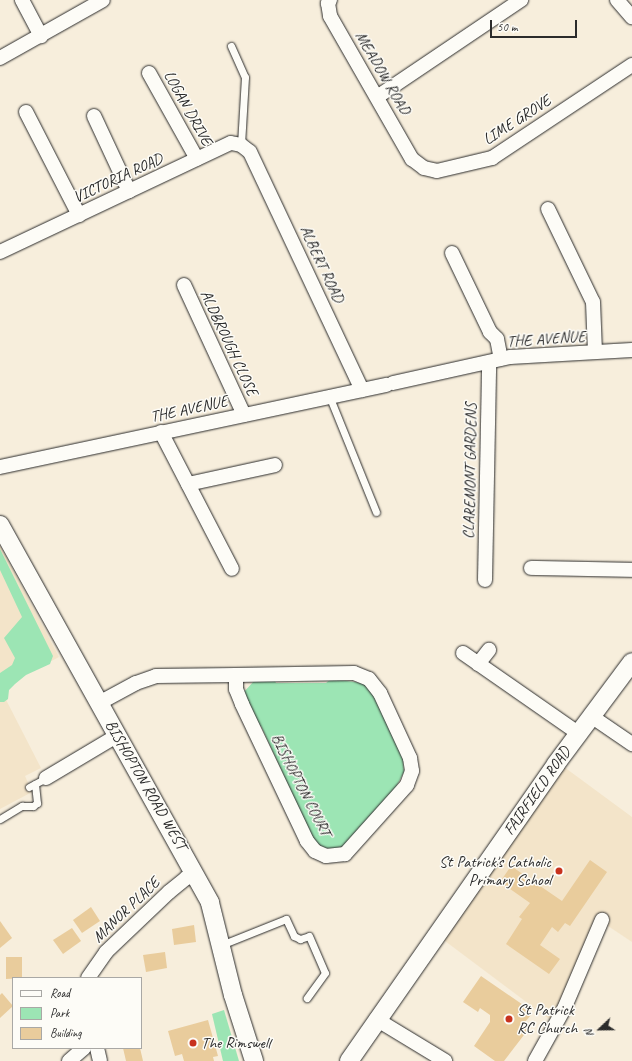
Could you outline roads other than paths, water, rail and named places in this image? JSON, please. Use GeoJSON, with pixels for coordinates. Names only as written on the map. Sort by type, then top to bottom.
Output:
{"type":"FeatureCollection","features":[{"type":"Feature","properties":{"kind":"street"},"geometry":{"type":"LineString","coordinates":[[22,0],[41,36]]}},
{"type":"Feature","properties":{"kind":"street"},"geometry":{"type":"LineString","coordinates":[[0,58],[103,0]]}},
{"type":"Feature","properties":{"kind":"street"},"geometry":{"type":"LineString","coordinates":[[377,98],[521,0]]}},
{"type":"Feature","properties":{"kind":"street"},"geometry":{"type":"LineString","coordinates":[[616,0],[632,17]]}},
{"type":"Feature","properties":{"kind":"street","name":"MEADOW ROAD"},"geometry":{"type":"LineString","coordinates":[[329,1],[330,16],[412,159]]}},
{"type":"Feature","properties":{"kind":"street","name":"LIME GROVE"},"geometry":{"type":"LineString","coordinates":[[412,159],[424,168],[437,171],[492,158],[632,64]]}},
{"type":"Feature","properties":{"kind":"street","name":"LOGAN DRIVE"},"geometry":{"type":"LineString","coordinates":[[149,73],[197,159]]}},
{"type":"Feature","properties":{"kind":"street"},"geometry":{"type":"LineString","coordinates":[[26,112],[79,214]]}},
{"type":"Feature","properties":{"kind":"street"},"geometry":{"type":"LineString","coordinates":[[94,116],[128,191]]}},
{"type":"Feature","properties":{"kind":"street","name":"VICTORIA ROAD"},"geometry":{"type":"LineString","coordinates":[[1,251],[231,143],[245,149]]}},
{"type":"Feature","properties":{"kind":"street","name":"ALBERT ROAD"},"geometry":{"type":"LineString","coordinates":[[245,149],[362,390]]}},
{"type":"Feature","properties":{"kind":"street"},"geometry":{"type":"LineString","coordinates":[[548,209],[593,302],[595,352]]}},
{"type":"Feature","properties":{"kind":"street","name":"CLAREMONT GARDENS"},"geometry":{"type":"LineString","coordinates":[[452,253],[465,264],[490,332],[497,340],[485,580]]}},
{"type":"Feature","properties":{"kind":"street","name":"ALDBROUGH CLOSE"},"geometry":{"type":"LineString","coordinates":[[184,285],[244,415]]}},
{"type":"Feature","properties":{"kind":"street","name":"THE AVENUE"},"geometry":{"type":"LineString","coordinates":[[0,467],[160,432],[330,398],[495,361],[632,350]]}},
{"type":"Feature","properties":{"kind":"street"},"geometry":{"type":"LineString","coordinates":[[160,432],[232,569]]}},
{"type":"Feature","properties":{"kind":"street"},"geometry":{"type":"LineString","coordinates":[[188,484],[275,465]]}},
{"type":"Feature","properties":{"kind":"street","name":"BISHOPTON ROAD WEST"},"geometry":{"type":"LineString","coordinates":[[0,525],[196,875],[210,903],[220,946],[254,1061]]}},
{"type":"Feature","properties":{"kind":"street"},"geometry":{"type":"LineString","coordinates":[[532,568],[632,570]]}},
{"type":"Feature","properties":{"kind":"street"},"geometry":{"type":"LineString","coordinates":[[478,664],[489,650]]}},
{"type":"Feature","properties":{"kind":"street"},"geometry":{"type":"LineString","coordinates":[[463,653],[578,733]]}},
{"type":"Feature","properties":{"kind":"street","name":"FAIRFIELD ROAD"},"geometry":{"type":"LineString","coordinates":[[349,1061],[376,1018],[578,733],[632,662]]}},
{"type":"Feature","properties":{"kind":"street","name":"BISHOPTON COURT"},"geometry":{"type":"LineString","coordinates":[[99,704],[136,683],[156,676],[354,673],[369,679],[380,693],[410,758],[410,779],[345,854],[326,856],[315,851],[307,841],[242,704],[236,689],[236,675]]}},
{"type":"Feature","properties":{"kind":"street"},"geometry":{"type":"LineString","coordinates":[[591,716],[632,744]]}},
{"type":"Feature","properties":{"kind":"street"},"geometry":{"type":"LineString","coordinates":[[36,783],[118,735]]}},
{"type":"Feature","properties":{"kind":"street","name":"MANOR PLACE"},"geometry":{"type":"LineString","coordinates":[[89,977],[106,952],[169,892],[186,878],[196,875]]}},
{"type":"Feature","properties":{"kind":"street"},"geometry":{"type":"LineString","coordinates":[[535,1061],[564,1009],[601,920]]}},
{"type":"Feature","properties":{"kind":"street"},"geometry":{"type":"LineString","coordinates":[[376,1018],[445,1061]]}},
{"type":"Feature","properties":{"kind":"street"},"geometry":{"type":"LineString","coordinates":[[68,1061],[83,1049]]}},
{"type":"Feature","properties":{"kind":"street"},"geometry":{"type":"LineString","coordinates":[[97,1049],[100,1061]]}},
{"type":"Feature","properties":{"kind":"lane"},"geometry":{"type":"LineString","coordinates":[[231,46],[245,77],[245,149]]}},
{"type":"Feature","properties":{"kind":"lane"},"geometry":{"type":"LineString","coordinates":[[330,398],[376,512]]}},
{"type":"Feature","properties":{"kind":"lane"},"geometry":{"type":"LineString","coordinates":[[0,819],[22,806],[33,806],[37,803],[36,783]]}},
{"type":"Feature","properties":{"kind":"lane"},"geometry":{"type":"LineString","coordinates":[[220,946],[286,919],[294,936],[300,939],[309,936],[325,973],[307,998]]}},
{"type":"Feature","properties":{"kind":"place","name":"St Patrick's Catholic Primary School"},"geometry":{"type":"Point","coordinates":[559,871]}},
{"type":"Feature","properties":{"kind":"place","name":"St Patrick RC Church"},"geometry":{"type":"Point","coordinates":[509,1019]}},
{"type":"Feature","properties":{"kind":"place","name":"The Rimswell"},"geometry":{"type":"Point","coordinates":[193,1043]}}]}
